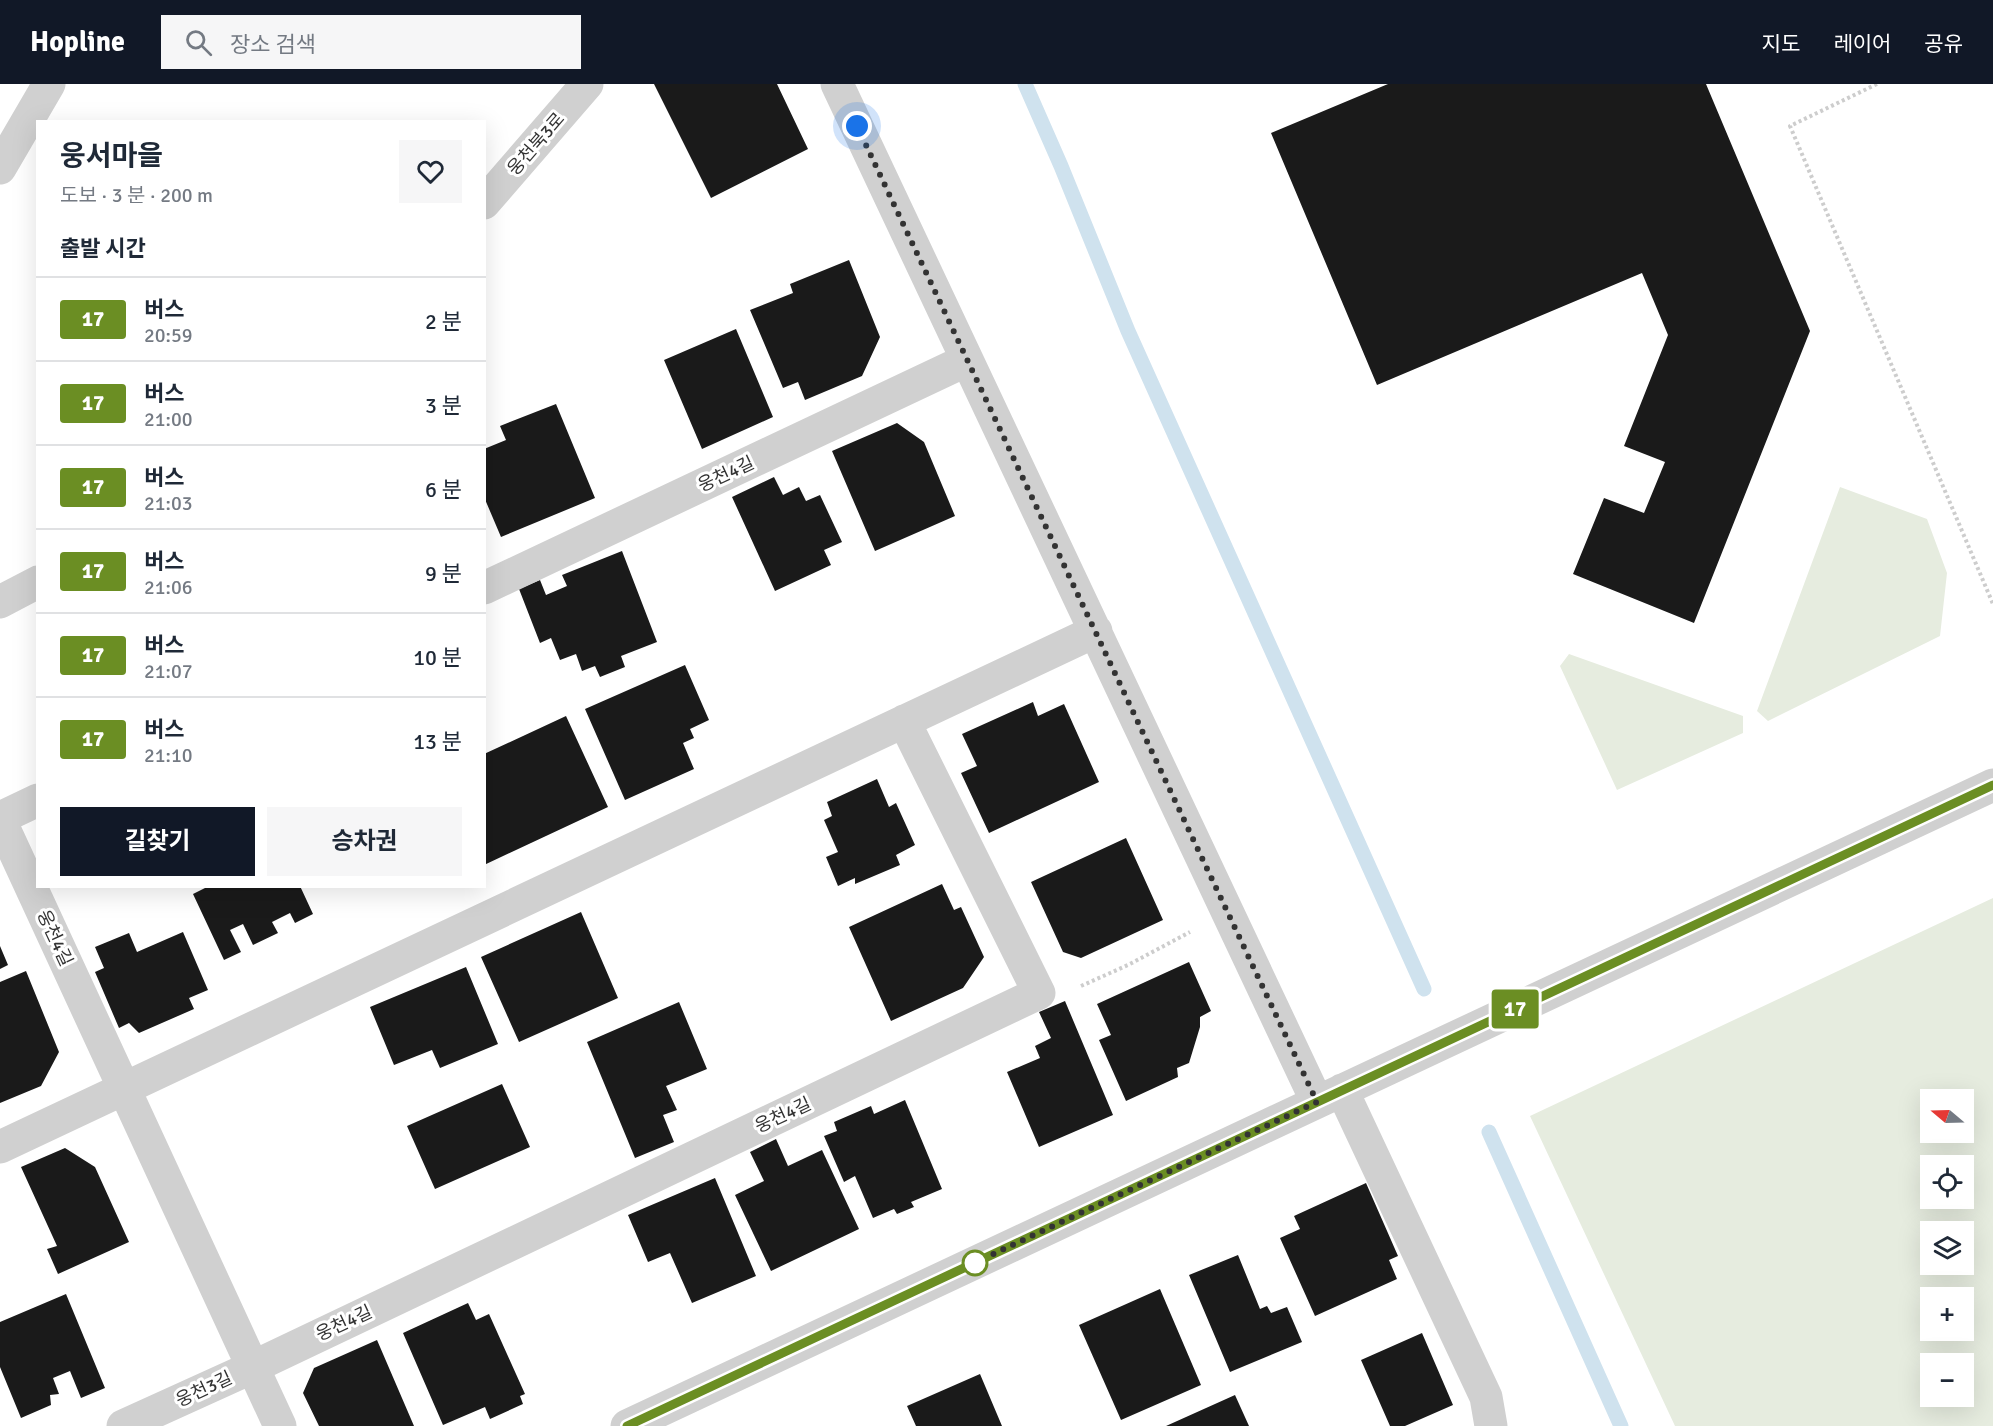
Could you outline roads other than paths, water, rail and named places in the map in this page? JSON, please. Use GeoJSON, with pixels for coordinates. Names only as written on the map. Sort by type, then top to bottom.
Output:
{"type":"FeatureCollection","features":[{"type":"Feature","properties":{"kind":"street"},"geometry":{"type":"LineString","coordinates":[[0,168],[49,84]]}},
{"type":"Feature","properties":{"kind":"street","name":"웅천북3로"},"geometry":{"type":"LineString","coordinates":[[486,201],[587,84]]}},
{"type":"Feature","properties":{"kind":"street"},"geometry":{"type":"LineString","coordinates":[[837,84],[1228,913],[1330,1096],[1486,1397],[1491,1426]]}},
{"type":"Feature","properties":{"kind":"street","name":"웅천4길"},"geometry":{"type":"LineString","coordinates":[[486,587],[967,360]]}},
{"type":"Feature","properties":{"kind":"street"},"geometry":{"type":"LineString","coordinates":[[0,602],[36,583]]}},
{"type":"Feature","properties":{"kind":"street"},"geometry":{"type":"LineString","coordinates":[[0,1147],[1096,632]]}},
{"type":"Feature","properties":{"kind":"street","name":"웅천4길"},"geometry":{"type":"LineString","coordinates":[[253,1367],[1039,993],[904,722]]}},
{"type":"Feature","properties":{"kind":"street"},"geometry":{"type":"LineString","coordinates":[[627,1426],[1993,785]]}},
{"type":"Feature","properties":{"kind":"street","name":"웅천4길"},"geometry":{"type":"LineString","coordinates":[[36,801],[0,819],[280,1426]]}},
{"type":"Feature","properties":{"kind":"street","name":"웅천3길"},"geometry":{"type":"LineString","coordinates":[[123,1426],[253,1367]]}},
{"type":"Feature","properties":{"kind":"waterway"},"geometry":{"type":"LineString","coordinates":[[1025,84],[1128,331],[1424,989]]}},
{"type":"Feature","properties":{"kind":"waterway"},"geometry":{"type":"LineString","coordinates":[[1489,1132],[1621,1426]]}}]}
